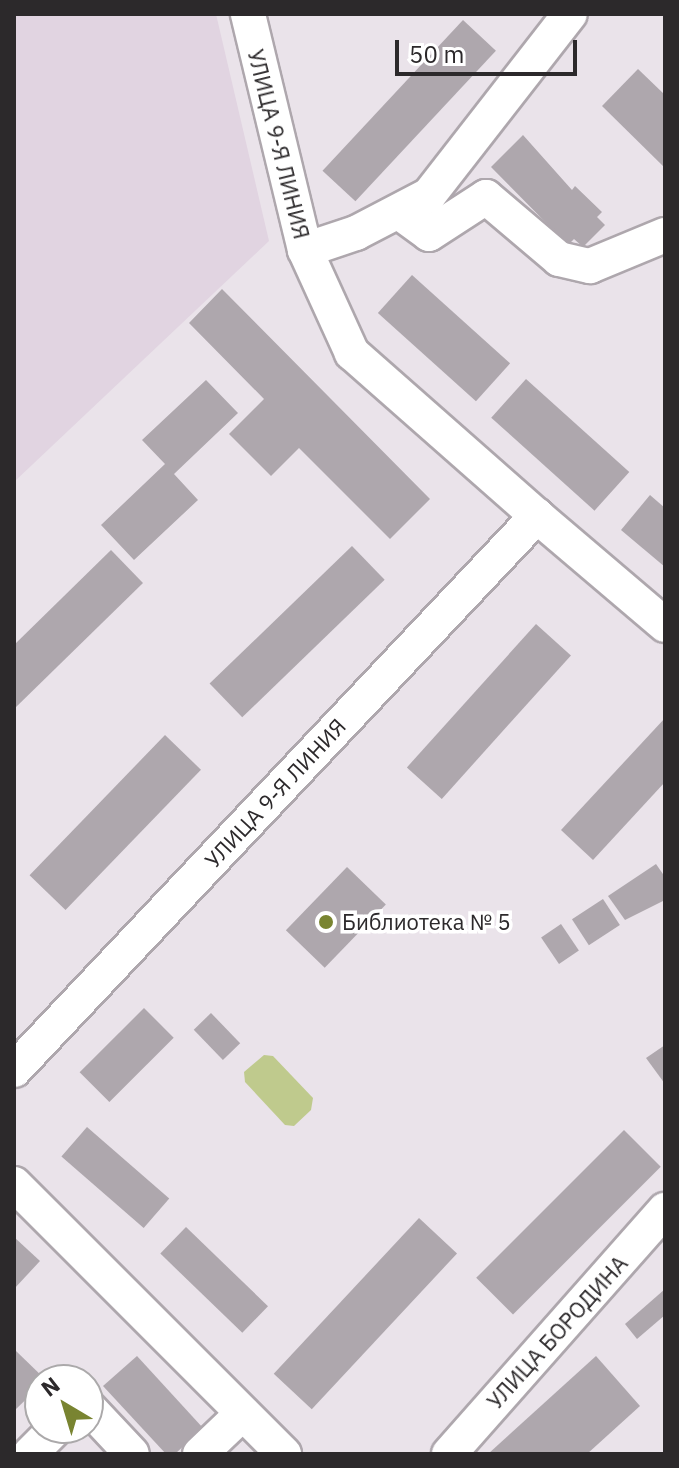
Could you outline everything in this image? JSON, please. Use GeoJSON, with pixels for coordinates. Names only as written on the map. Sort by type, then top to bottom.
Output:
{"type":"FeatureCollection","features":[{"type":"Feature","properties":{"kind":"street","name":"УЛИЦА 9-Я ЛИНИЯ"},"geometry":{"type":"LineString","coordinates":[[248,14],[305,250],[352,353],[665,625]]}},
{"type":"Feature","properties":{"kind":"street"},"geometry":{"type":"LineString","coordinates":[[305,250],[399,212],[429,195],[570,14]]}},
{"type":"Feature","properties":{"kind":"street"},"geometry":{"type":"LineString","coordinates":[[399,212],[429,234],[486,197],[559,259],[590,266],[665,235]]}},
{"type":"Feature","properties":{"kind":"street","name":"УЛИЦА 9-Я ЛИНИЯ"},"geometry":{"type":"LineString","coordinates":[[14,1070],[537,516]]}},
{"type":"Feature","properties":{"kind":"street"},"geometry":{"type":"LineString","coordinates":[[14,1184],[284,1454]]}},
{"type":"Feature","properties":{"kind":"street","name":"УЛИЦА БОРОДИНА"},"geometry":{"type":"LineString","coordinates":[[449,1454],[665,1210]]}},
{"type":"Feature","properties":{"kind":"street"},"geometry":{"type":"LineString","coordinates":[[200,1454],[243,1413]]}},
{"type":"Feature","properties":{"kind":"street"},"geometry":{"type":"LineString","coordinates":[[104,1424],[132,1454]]}},
{"type":"Feature","properties":{"kind":"shaded area"},"geometry":{"type":"Polygon","coordinates":[[[14,14],[216,14],[269,241],[14,482],[14,14]]]}},
{"type":"Feature","properties":{"kind":"green space"},"geometry":{"type":"Polygon","coordinates":[[[264,1055],[273,1056],[313,1098],[311,1110],[294,1126],[285,1125],[245,1082],[244,1072],[264,1055]]]}},
{"type":"Feature","properties":{"kind":"building"},"geometry":{"type":"Polygon","coordinates":[[[463,20],[496,51],[355,201],[323,171],[463,20]]]}},
{"type":"Feature","properties":{"kind":"building"},"geometry":{"type":"Polygon","coordinates":[[[638,69],[665,95],[665,168],[602,106],[638,69]]]}},
{"type":"Feature","properties":{"kind":"building"},"geometry":{"type":"Polygon","coordinates":[[[523,135],[572,190],[575,186],[602,212],[597,217],[605,225],[583,247],[574,239],[568,245],[491,167],[523,135]]]}},
{"type":"Feature","properties":{"kind":"building"},"geometry":{"type":"Polygon","coordinates":[[[412,275],[510,363],[476,401],[378,313],[412,275]]]}},
{"type":"Feature","properties":{"kind":"building"},"geometry":{"type":"Polygon","coordinates":[[[222,289],[430,499],[390,539],[299,448],[271,476],[229,434],[264,399],[189,323],[222,289]]]}},
{"type":"Feature","properties":{"kind":"building"},"geometry":{"type":"Polygon","coordinates":[[[526,379],[629,472],[595,511],[491,418],[526,379]]]}},
{"type":"Feature","properties":{"kind":"building"},"geometry":{"type":"Polygon","coordinates":[[[206,380],[238,413],[174,474],[198,500],[134,560],[101,525],[165,464],[142,440],[206,380]]]}},
{"type":"Feature","properties":{"kind":"building"},"geometry":{"type":"Polygon","coordinates":[[[650,495],[665,508],[665,567],[621,530],[650,495]]]}},
{"type":"Feature","properties":{"kind":"building"},"geometry":{"type":"Polygon","coordinates":[[[352,546],[385,580],[242,717],[210,684],[352,546]]]}},
{"type":"Feature","properties":{"kind":"building"},"geometry":{"type":"Polygon","coordinates":[[[111,550],[143,583],[14,709],[14,645],[111,550]]]}},
{"type":"Feature","properties":{"kind":"building"},"geometry":{"type":"Polygon","coordinates":[[[536,624],[571,655],[442,799],[407,767],[536,624]]]}},
{"type":"Feature","properties":{"kind":"building"},"geometry":{"type":"Polygon","coordinates":[[[665,718],[665,782],[593,860],[561,830],[665,718]]]}},
{"type":"Feature","properties":{"kind":"building"},"geometry":{"type":"Polygon","coordinates":[[[165,735],[201,770],[66,910],[30,875],[165,735]]]}},
{"type":"Feature","properties":{"kind":"building"},"geometry":{"type":"Polygon","coordinates":[[[656,864],[665,877],[665,900],[625,920],[608,896],[656,864]]]}},
{"type":"Feature","properties":{"kind":"building"},"geometry":{"type":"Polygon","coordinates":[[[347,867],[386,905],[325,968],[286,930],[347,867]]]}},
{"type":"Feature","properties":{"kind":"building"},"geometry":{"type":"Polygon","coordinates":[[[603,899],[620,925],[589,945],[572,919],[603,899]]]}},
{"type":"Feature","properties":{"kind":"building"},"geometry":{"type":"Polygon","coordinates":[[[561,924],[579,951],[559,964],[541,937],[561,924]]]}},
{"type":"Feature","properties":{"kind":"building"},"geometry":{"type":"Polygon","coordinates":[[[144,1008],[174,1038],[109,1102],[80,1072],[144,1008]]]}},
{"type":"Feature","properties":{"kind":"building"},"geometry":{"type":"Polygon","coordinates":[[[211,1013],[240,1043],[223,1060],[194,1030],[211,1013]]]}},
{"type":"Feature","properties":{"kind":"building"},"geometry":{"type":"Polygon","coordinates":[[[665,1045],[665,1084],[646,1058],[665,1045]]]}},
{"type":"Feature","properties":{"kind":"building"},"geometry":{"type":"Polygon","coordinates":[[[87,1127],[169,1199],[144,1228],[61,1156],[87,1127]]]}},
{"type":"Feature","properties":{"kind":"building"},"geometry":{"type":"Polygon","coordinates":[[[624,1130],[661,1167],[513,1315],[476,1278],[624,1130]]]}},
{"type":"Feature","properties":{"kind":"building"},"geometry":{"type":"Polygon","coordinates":[[[419,1218],[457,1253],[312,1409],[274,1374],[419,1218]]]}},
{"type":"Feature","properties":{"kind":"building"},"geometry":{"type":"Polygon","coordinates":[[[186,1227],[268,1306],[242,1333],[160,1254],[186,1227]]]}},
{"type":"Feature","properties":{"kind":"building"},"geometry":{"type":"Polygon","coordinates":[[[14,1237],[40,1261],[14,1289],[14,1237]]]}},
{"type":"Feature","properties":{"kind":"building"},"geometry":{"type":"Polygon","coordinates":[[[665,1289],[665,1315],[637,1339],[625,1324],[665,1289]]]}},
{"type":"Feature","properties":{"kind":"building"},"geometry":{"type":"Polygon","coordinates":[[[16,1351],[29,1364],[24,1364],[24,1401],[14,1411],[16,1351]]]}},
{"type":"Feature","properties":{"kind":"building"},"geometry":{"type":"Polygon","coordinates":[[[137,1356],[203,1428],[175,1454],[166,1454],[104,1385],[137,1356]]]}},
{"type":"Feature","properties":{"kind":"building"},"geometry":{"type":"Polygon","coordinates":[[[596,1356],[640,1406],[587,1454],[488,1454],[596,1356]]]}},
{"type":"Feature","properties":{"kind":"place","name":"Библиотека № 5"},"geometry":{"type":"Point","coordinates":[326,922]}}]}
